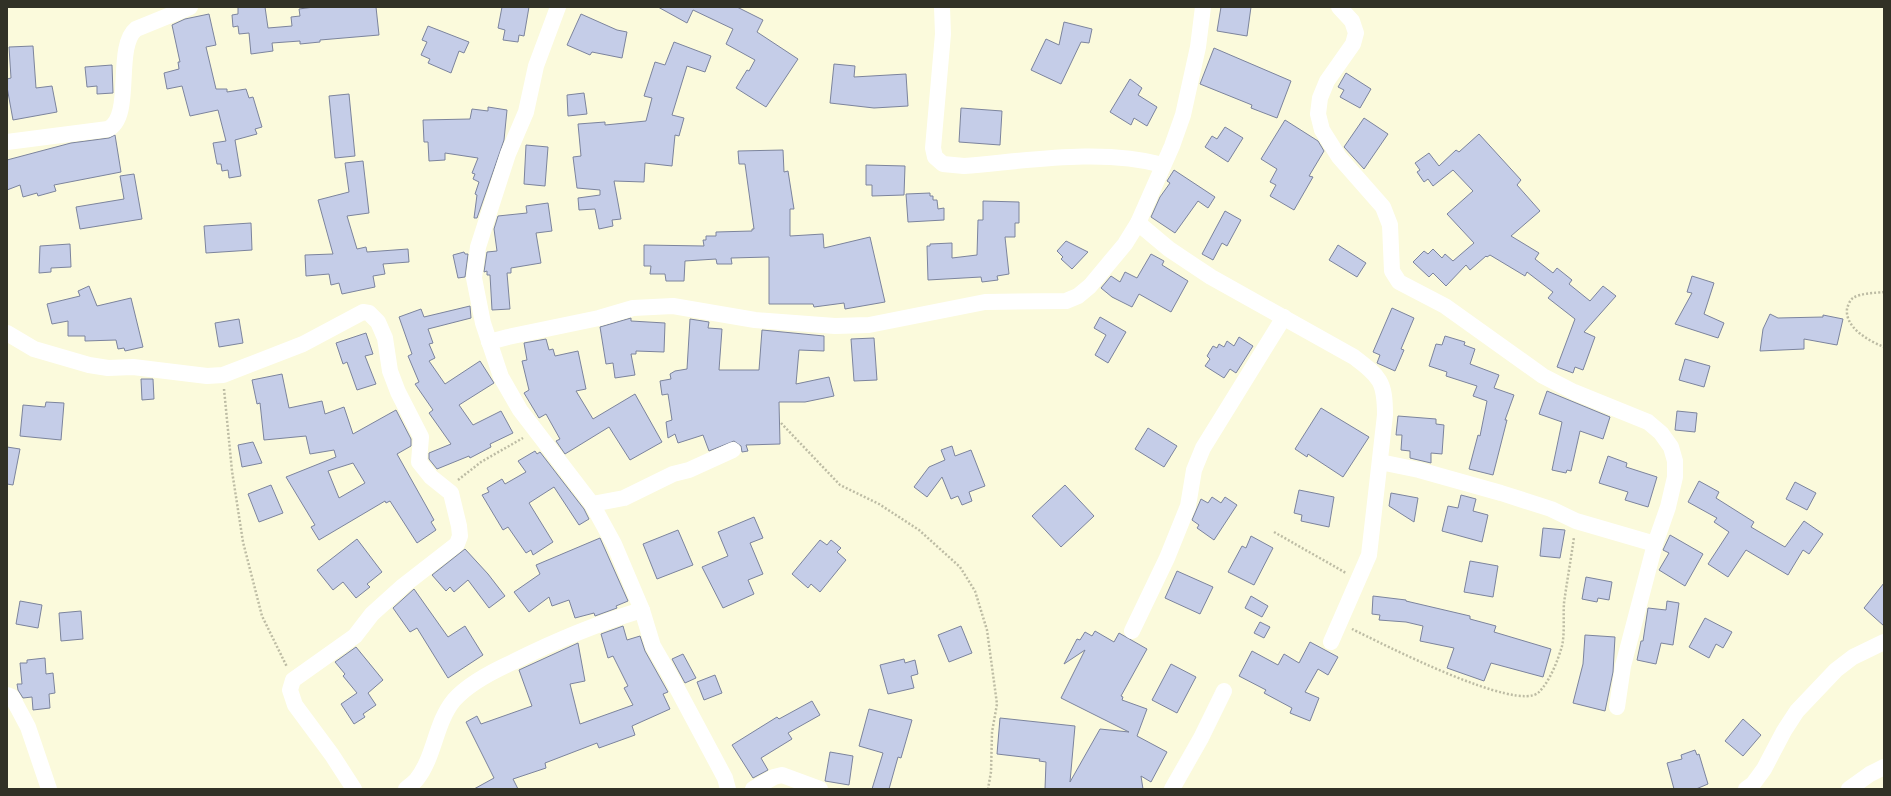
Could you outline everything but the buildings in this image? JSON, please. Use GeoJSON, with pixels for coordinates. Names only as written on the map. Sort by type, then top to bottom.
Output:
{"type":"FeatureCollection","features":[{"type":"Feature","properties":{"kind":"street"},"geometry":{"type":"LineString","coordinates":[[7,142],[57,137],[113,127],[116,124],[120,112],[128,44],[132,32],[190,7]]}},
{"type":"Feature","properties":{"kind":"street"},"geometry":{"type":"LineString","coordinates":[[558,7],[536,66],[526,112],[508,154],[478,247],[474,278],[483,323],[502,377],[520,410],[537,430],[592,504],[614,544],[642,610],[653,646],[725,778],[728,789]]}},
{"type":"Feature","properties":{"kind":"street"},"geometry":{"type":"LineString","coordinates":[[942,7],[943,34],[933,148],[935,157],[943,164],[964,166],[1098,157],[1141,159],[1163,164]]}},
{"type":"Feature","properties":{"kind":"street"},"geometry":{"type":"LineString","coordinates":[[489,342],[599,318],[633,308],[674,306],[755,320],[842,326],[869,325],[985,302],[1066,301],[1078,296],[1090,286],[1125,244],[1138,223],[1183,115],[1198,47],[1203,7]]}},
{"type":"Feature","properties":{"kind":"street"},"geometry":{"type":"LineString","coordinates":[[1339,7],[1352,22],[1356,33],[1353,44],[1327,81],[1320,98],[1318,114],[1322,130],[1339,157],[1383,207],[1390,225],[1390,260],[1395,278],[1399,282],[1445,306],[1543,376],[1574,392],[1648,422],[1660,433],[1671,447],[1675,461],[1675,477],[1668,507],[1655,544],[1624,666],[1617,707]]}},
{"type":"Feature","properties":{"kind":"street"},"geometry":{"type":"LineString","coordinates":[[1138,223],[1169,249],[1211,277],[1354,357],[1378,377],[1385,396],[1385,415],[1372,542],[1369,555],[1330,642]]}},
{"type":"Feature","properties":{"kind":"street"},"geometry":{"type":"LineString","coordinates":[[7,333],[34,349],[89,365],[108,368],[140,368],[207,376],[223,375],[303,344],[360,313],[369,313],[378,322],[385,338],[390,371],[398,392],[421,437],[419,462],[431,477],[440,485],[448,489],[459,526],[460,536],[458,544],[403,586],[372,614],[355,636],[293,680],[290,690],[295,705],[332,755],[354,789]]}},
{"type":"Feature","properties":{"kind":"street"},"geometry":{"type":"LineString","coordinates":[[1132,631],[1167,558],[1188,506],[1194,470],[1203,448],[1284,318]]}},
{"type":"Feature","properties":{"kind":"street"},"geometry":{"type":"LineString","coordinates":[[592,504],[624,498],[673,474],[689,470],[733,450]]}},
{"type":"Feature","properties":{"kind":"street"},"geometry":{"type":"LineString","coordinates":[[1380,462],[1419,470],[1501,493],[1551,509],[1576,521],[1655,544]]}},
{"type":"Feature","properties":{"kind":"street"},"geometry":{"type":"LineString","coordinates":[[406,789],[417,779],[426,763],[444,715],[455,699],[465,690],[491,672],[567,635],[642,610]]}},
{"type":"Feature","properties":{"kind":"street"},"geometry":{"type":"LineString","coordinates":[[1746,789],[1753,784],[1764,769],[1784,731],[1797,711],[1836,670],[1853,657],[1884,642]]}},
{"type":"Feature","properties":{"kind":"street"},"geometry":{"type":"LineString","coordinates":[[1172,789],[1201,738],[1224,691]]}},
{"type":"Feature","properties":{"kind":"street"},"geometry":{"type":"LineString","coordinates":[[7,695],[12,697],[28,727],[49,789]]}},
{"type":"Feature","properties":{"kind":"street"},"geometry":{"type":"LineString","coordinates":[[1849,789],[1870,774],[1884,767]]}},
{"type":"Feature","properties":{"kind":"street"},"geometry":{"type":"LineString","coordinates":[[753,789],[774,777],[782,775],[820,789]]}},
{"type":"Feature","properties":{"kind":"path"},"geometry":{"type":"LineString","coordinates":[[1884,292],[1854,297],[1849,303],[1847,310],[1849,321],[1857,331],[1872,343],[1884,347]]}},
{"type":"Feature","properties":{"kind":"path"},"geometry":{"type":"LineString","coordinates":[[223,375],[225,418],[243,542],[262,616],[293,680]]}},
{"type":"Feature","properties":{"kind":"path"},"geometry":{"type":"LineString","coordinates":[[781,423],[840,485],[879,504],[919,530],[960,567],[976,591],[987,630],[997,704],[992,732],[991,772],[988,789]]}},
{"type":"Feature","properties":{"kind":"path"},"geometry":{"type":"LineString","coordinates":[[448,489],[475,466],[537,430]]}},
{"type":"Feature","properties":{"kind":"path"},"geometry":{"type":"LineString","coordinates":[[1339,623],[1420,662],[1477,685],[1519,695],[1535,695],[1539,693],[1548,680],[1562,645],[1564,605],[1576,521]]}},
{"type":"Feature","properties":{"kind":"path"},"geometry":{"type":"LineString","coordinates":[[1274,532],[1358,580]]}}]}
